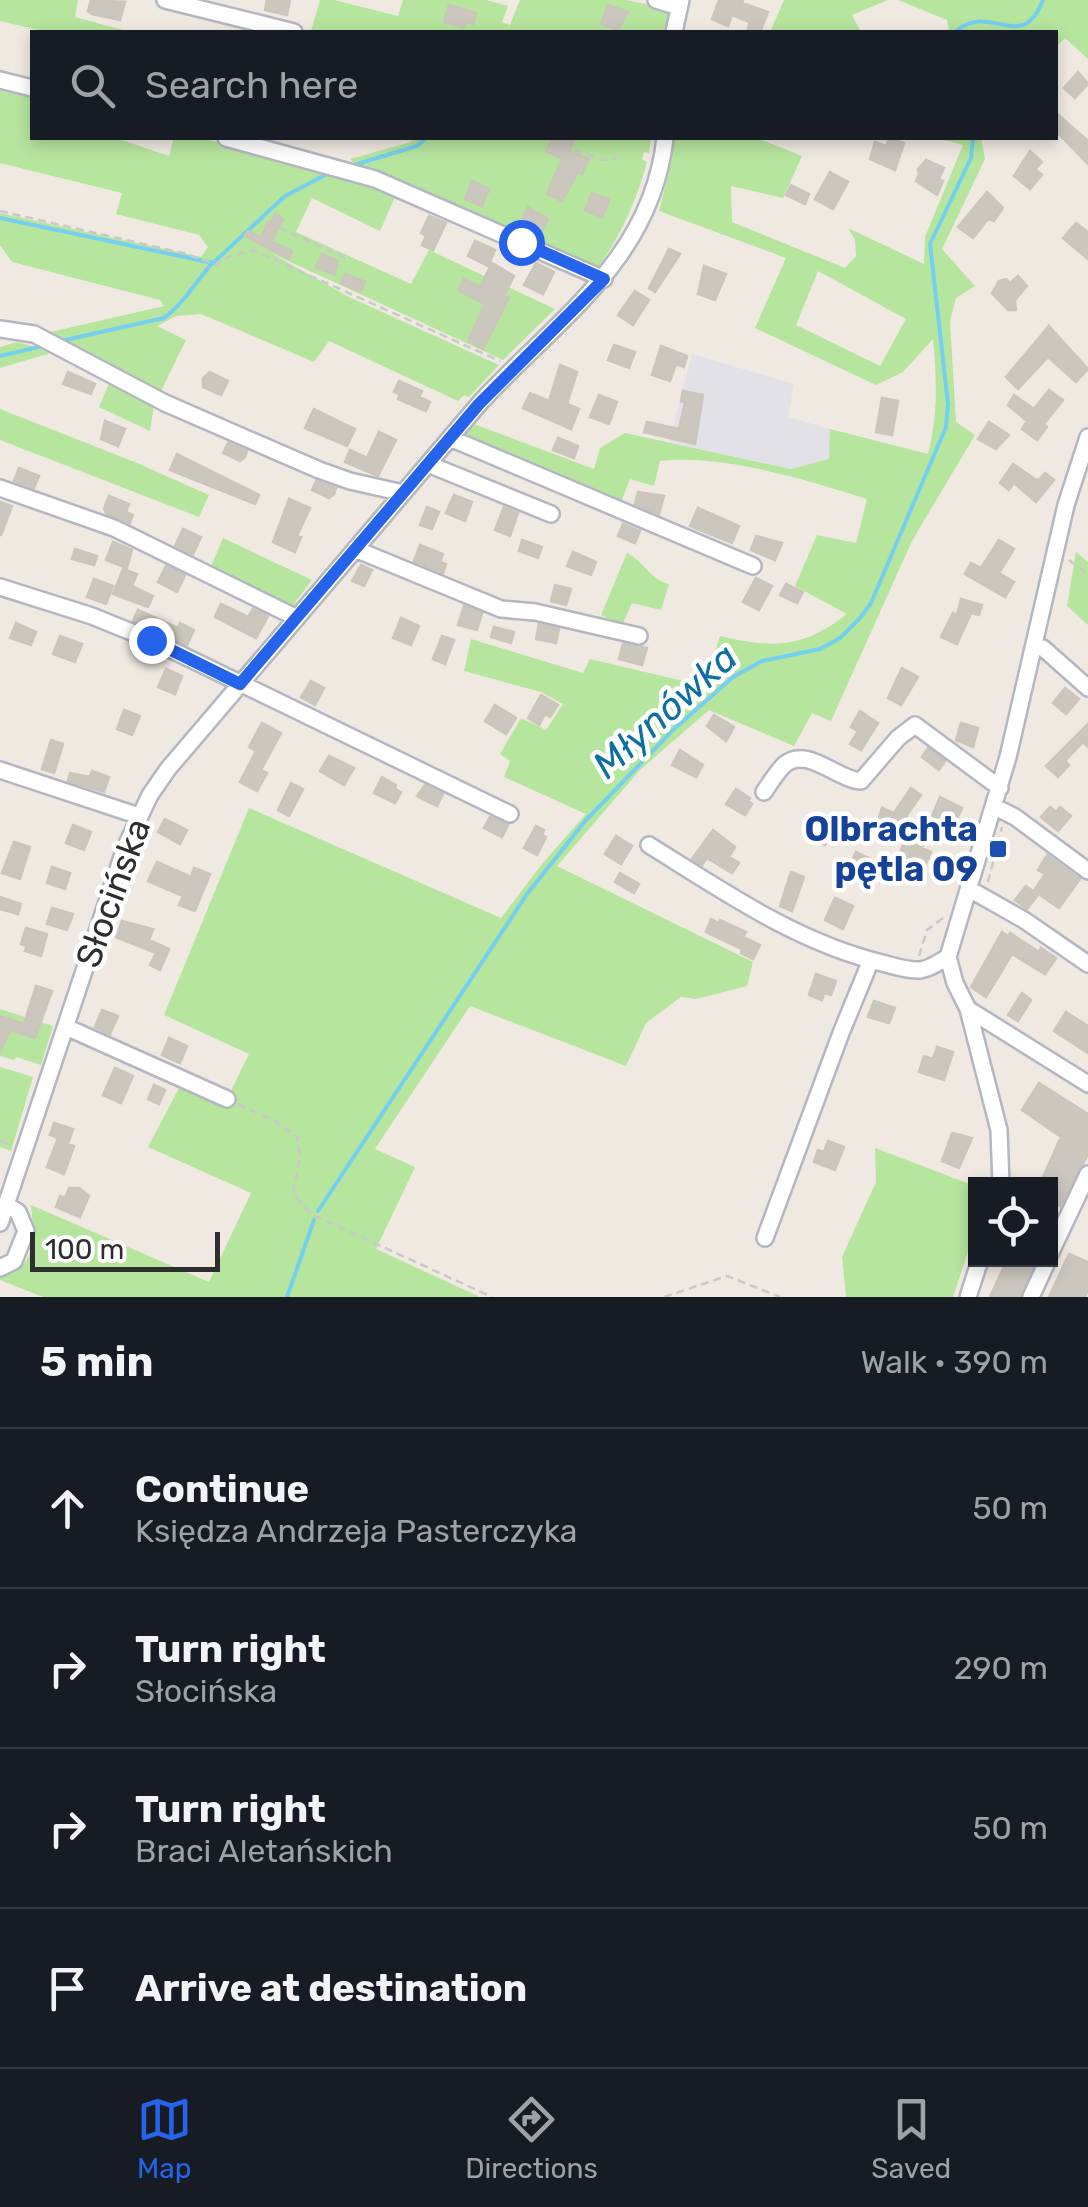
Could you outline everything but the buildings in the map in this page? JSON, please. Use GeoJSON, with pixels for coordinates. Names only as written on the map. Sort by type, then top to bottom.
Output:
{"type":"FeatureCollection","features":[{"type":"Feature","properties":{"kind":"street"},"geometry":{"type":"LineString","coordinates":[[165,0],[286,30]]}},
{"type":"Feature","properties":{"kind":"street"},"geometry":{"type":"LineString","coordinates":[[656,0],[680,4],[674,30]]}},
{"type":"Feature","properties":{"kind":"street"},"geometry":{"type":"LineString","coordinates":[[0,80],[30,88]]}},
{"type":"Feature","properties":{"kind":"street"},"geometry":{"type":"LineString","coordinates":[[233,140],[376,179],[604,279]]}},
{"type":"Feature","properties":{"kind":"street","name":"Słocińska"},"geometry":{"type":"LineString","coordinates":[[0,1224],[138,816],[168,770],[450,438],[513,367],[604,279],[631,240],[643,214],[658,175],[665,140]]}},
{"type":"Feature","properties":{"kind":"street"},"geometry":{"type":"LineString","coordinates":[[0,329],[34,334],[165,403],[318,470],[403,493]]}},
{"type":"Feature","properties":{"kind":"street"},"geometry":{"type":"LineString","coordinates":[[1001,1177],[999,1130],[968,1010],[954,983],[948,957],[1000,788],[1066,505],[1088,437]]}},
{"type":"Feature","properties":{"kind":"street"},"geometry":{"type":"LineString","coordinates":[[450,438],[753,566]]}},
{"type":"Feature","properties":{"kind":"street"},"geometry":{"type":"LineString","coordinates":[[428,464],[551,514]]}},
{"type":"Feature","properties":{"kind":"street"},"geometry":{"type":"LineString","coordinates":[[0,488],[114,528],[296,618]]}},
{"type":"Feature","properties":{"kind":"street"},"geometry":{"type":"LineString","coordinates":[[355,549],[501,609],[535,612],[638,636]]}},
{"type":"Feature","properties":{"kind":"street"},"geometry":{"type":"LineString","coordinates":[[0,587],[136,634],[510,814]]}},
{"type":"Feature","properties":{"kind":"street"},"geometry":{"type":"LineString","coordinates":[[1034,646],[1044,648],[1088,688]]}},
{"type":"Feature","properties":{"kind":"street"},"geometry":{"type":"LineString","coordinates":[[764,792],[786,764],[795,759],[809,759],[850,780],[861,781],[907,728],[915,725],[1000,788]]}},
{"type":"Feature","properties":{"kind":"street"},"geometry":{"type":"LineString","coordinates":[[0,770],[138,816]]}},
{"type":"Feature","properties":{"kind":"street"},"geometry":{"type":"LineString","coordinates":[[994,807],[1015,817],[1088,871]]}},
{"type":"Feature","properties":{"kind":"street"},"geometry":{"type":"LineString","coordinates":[[649,845],[772,922],[872,960],[924,970],[948,957]]}},
{"type":"Feature","properties":{"kind":"street"},"geometry":{"type":"LineString","coordinates":[[970,890],[1024,920],[1088,964]]}},
{"type":"Feature","properties":{"kind":"street"},"geometry":{"type":"LineString","coordinates":[[765,1238],[840,1033],[872,960]]}},
{"type":"Feature","properties":{"kind":"street"},"geometry":{"type":"LineString","coordinates":[[968,1010],[1088,1084]]}},
{"type":"Feature","properties":{"kind":"street"},"geometry":{"type":"LineString","coordinates":[[66,1027],[227,1099]]}},
{"type":"Feature","properties":{"kind":"street"},"geometry":{"type":"LineString","coordinates":[[1058,1238],[1088,1174]]}},
{"type":"Feature","properties":{"kind":"street"},"geometry":{"type":"LineString","coordinates":[[0,1268],[14,1261],[26,1231],[18,1212],[6,1204]]}},
{"type":"Feature","properties":{"kind":"street"},"geometry":{"type":"LineString","coordinates":[[968,1297],[978,1267]]}},
{"type":"Feature","properties":{"kind":"street"},"geometry":{"type":"LineString","coordinates":[[1030,1297],[1044,1267]]}},
{"type":"Feature","properties":{"kind":"path"},"geometry":{"type":"LineString","coordinates":[[574,150],[602,160],[617,158]]}},
{"type":"Feature","properties":{"kind":"path"},"geometry":{"type":"LineString","coordinates":[[0,211],[216,265],[252,250],[513,367]]}},
{"type":"Feature","properties":{"kind":"path"},"geometry":{"type":"LineString","coordinates":[[272,240],[280,228],[347,260]]}},
{"type":"Feature","properties":{"kind":"path"},"geometry":{"type":"LineString","coordinates":[[1056,550],[1088,574]]}},
{"type":"Feature","properties":{"kind":"path"},"geometry":{"type":"LineString","coordinates":[[227,1099],[275,1121],[297,1137],[300,1156],[292,1194],[311,1214],[492,1297]]}},
{"type":"Feature","properties":{"kind":"path"},"geometry":{"type":"LineString","coordinates":[[664,1297],[726,1276],[780,1297]]}},
{"type":"Feature","properties":{"kind":"shaded area"},"geometry":{"type":"Polygon","coordinates":[[[692,354],[794,384],[788,417],[830,429],[830,459],[791,469],[669,442],[692,354]]]}},
{"type":"Feature","properties":{"kind":"green space"},"geometry":{"type":"Polygon","coordinates":[[[0,0],[78,0],[75,17],[123,30],[38,30],[0,21],[0,0]]]}},
{"type":"Feature","properties":{"kind":"green space"},"geometry":{"type":"Polygon","coordinates":[[[320,0],[398,16],[403,0],[486,0],[508,6],[502,22],[510,25],[520,0],[626,0],[669,9],[665,30],[311,30],[320,0]]]}},
{"type":"Feature","properties":{"kind":"green space"},"geometry":{"type":"Polygon","coordinates":[[[784,0],[888,0],[852,15],[860,30],[771,30],[784,0]]]}},
{"type":"Feature","properties":{"kind":"green space"},"geometry":{"type":"Polygon","coordinates":[[[898,0],[1088,0],[1088,59],[1065,38],[1058,45],[1058,30],[949,30],[947,20],[898,0]]]}},
{"type":"Feature","properties":{"kind":"green space"},"geometry":{"type":"Polygon","coordinates":[[[0,84],[30,92],[30,140],[122,140],[169,156],[173,140],[209,140],[397,192],[380,231],[312,198],[296,232],[411,284],[429,250],[555,309],[503,360],[271,253],[347,296],[499,365],[469,397],[464,395],[458,401],[329,341],[314,362],[201,314],[176,316],[157,326],[186,340],[159,395],[42,334],[164,306],[160,300],[12,262],[0,245],[0,213],[201,257],[208,247],[199,235],[116,214],[122,193],[0,163],[0,84]]]}},
{"type":"Feature","properties":{"kind":"green space"},"geometry":{"type":"Polygon","coordinates":[[[651,140],[649,153],[644,152],[642,159],[647,162],[633,204],[597,269],[360,170],[350,159],[411,142],[651,140]]]}},
{"type":"Feature","properties":{"kind":"green space"},"geometry":{"type":"Polygon","coordinates":[[[671,140],[762,140],[802,156],[783,198],[731,186],[732,222],[845,268],[856,256],[855,240],[848,228],[924,264],[925,237],[963,145],[944,140],[981,140],[985,159],[942,249],[975,286],[956,298],[950,321],[956,422],[975,435],[912,541],[831,721],[812,713],[794,746],[709,710],[640,770],[557,866],[753,962],[747,986],[696,999],[681,997],[646,1023],[626,1066],[470,1006],[375,1149],[415,1167],[376,1249],[480,1297],[43,1297],[0,1280],[0,1276],[21,1266],[31,1250],[31,1205],[209,1282],[251,1193],[148,1147],[181,1084],[227,1099],[249,1054],[164,1015],[249,808],[501,918],[586,814],[504,777],[510,761],[500,754],[521,718],[546,730],[563,704],[541,692],[464,671],[471,639],[583,673],[590,659],[700,685],[731,661],[714,655],[720,636],[756,643],[787,643],[816,634],[847,614],[795,586],[817,535],[856,543],[867,499],[765,470],[684,460],[660,461],[654,486],[630,479],[619,507],[460,438],[471,423],[594,469],[600,448],[625,433],[791,469],[829,459],[830,429],[928,454],[936,397],[933,339],[903,372],[876,385],[755,328],[786,258],[659,211],[670,168],[671,140]],[[818,271],[796,325],[880,366],[906,319],[818,271]]]}},
{"type":"Feature","properties":{"kind":"green space"},"geometry":{"type":"Polygon","coordinates":[[[17,342],[54,352],[0,368],[0,347],[17,342]]]}},
{"type":"Feature","properties":{"kind":"green space"},"geometry":{"type":"Polygon","coordinates":[[[111,379],[154,404],[150,431],[99,407],[111,379]]]}},
{"type":"Feature","properties":{"kind":"green space"},"geometry":{"type":"Polygon","coordinates":[[[0,409],[209,495],[199,517],[0,440],[0,409]]]}},
{"type":"Feature","properties":{"kind":"green space"},"geometry":{"type":"Polygon","coordinates":[[[223,538],[312,580],[291,608],[210,569],[223,538]]]}},
{"type":"Feature","properties":{"kind":"green space"},"geometry":{"type":"Polygon","coordinates":[[[1076,552],[1088,562],[1088,625],[1067,606],[1076,552]]]}},
{"type":"Feature","properties":{"kind":"green space"},"geometry":{"type":"Polygon","coordinates":[[[627,553],[657,579],[669,584],[661,610],[632,603],[622,625],[601,615],[627,553]]]}},
{"type":"Feature","properties":{"kind":"green space"},"geometry":{"type":"Polygon","coordinates":[[[0,1009],[53,1026],[41,1065],[0,1056],[0,1009]]]}},
{"type":"Feature","properties":{"kind":"green space"},"geometry":{"type":"Polygon","coordinates":[[[0,1067],[33,1077],[11,1151],[0,1147],[0,1067]]]}},
{"type":"Feature","properties":{"kind":"green space"},"geometry":{"type":"Polygon","coordinates":[[[875,1148],[968,1183],[968,1251],[953,1297],[846,1297],[842,1257],[876,1182],[875,1148]]]}},
{"type":"Feature","properties":{"kind":"waterway"},"geometry":{"type":"LineString","coordinates":[[958,30],[981,21],[1025,24],[1043,0]]}},
{"type":"Feature","properties":{"kind":"waterway"},"geometry":{"type":"LineString","coordinates":[[354,165],[417,146],[424,140]]}},
{"type":"Feature","properties":{"kind":"waterway","name":"Młynówka"},"geometry":{"type":"LineString","coordinates":[[318,1211],[527,894],[586,820],[673,730],[733,677],[762,661],[820,649],[840,638],[871,603],[946,427],[948,404],[930,244],[971,158],[973,140]]}},
{"type":"Feature","properties":{"kind":"waterway"},"geometry":{"type":"LineString","coordinates":[[0,218],[213,263],[285,196],[329,173]]}},
{"type":"Feature","properties":{"kind":"waterway"},"geometry":{"type":"LineString","coordinates":[[65,340],[164,318],[212,263]]}},
{"type":"Feature","properties":{"kind":"waterway"},"geometry":{"type":"LineString","coordinates":[[0,356],[43,346]]}},
{"type":"Feature","properties":{"kind":"waterway","name":"Młynówka"},"geometry":{"type":"LineString","coordinates":[[287,1297],[314,1220]]}},
{"type":"Feature","properties":{"kind":"place","name":"Olbrachta pętla 09"},"geometry":{"type":"Point","coordinates":[998,849]}},
{"type":"Feature","properties":{"kind":"route"},"geometry":{"type":"LineString","coordinates":[[151,640],[240,684],[479,404],[604,279],[521,242]]}}]}
